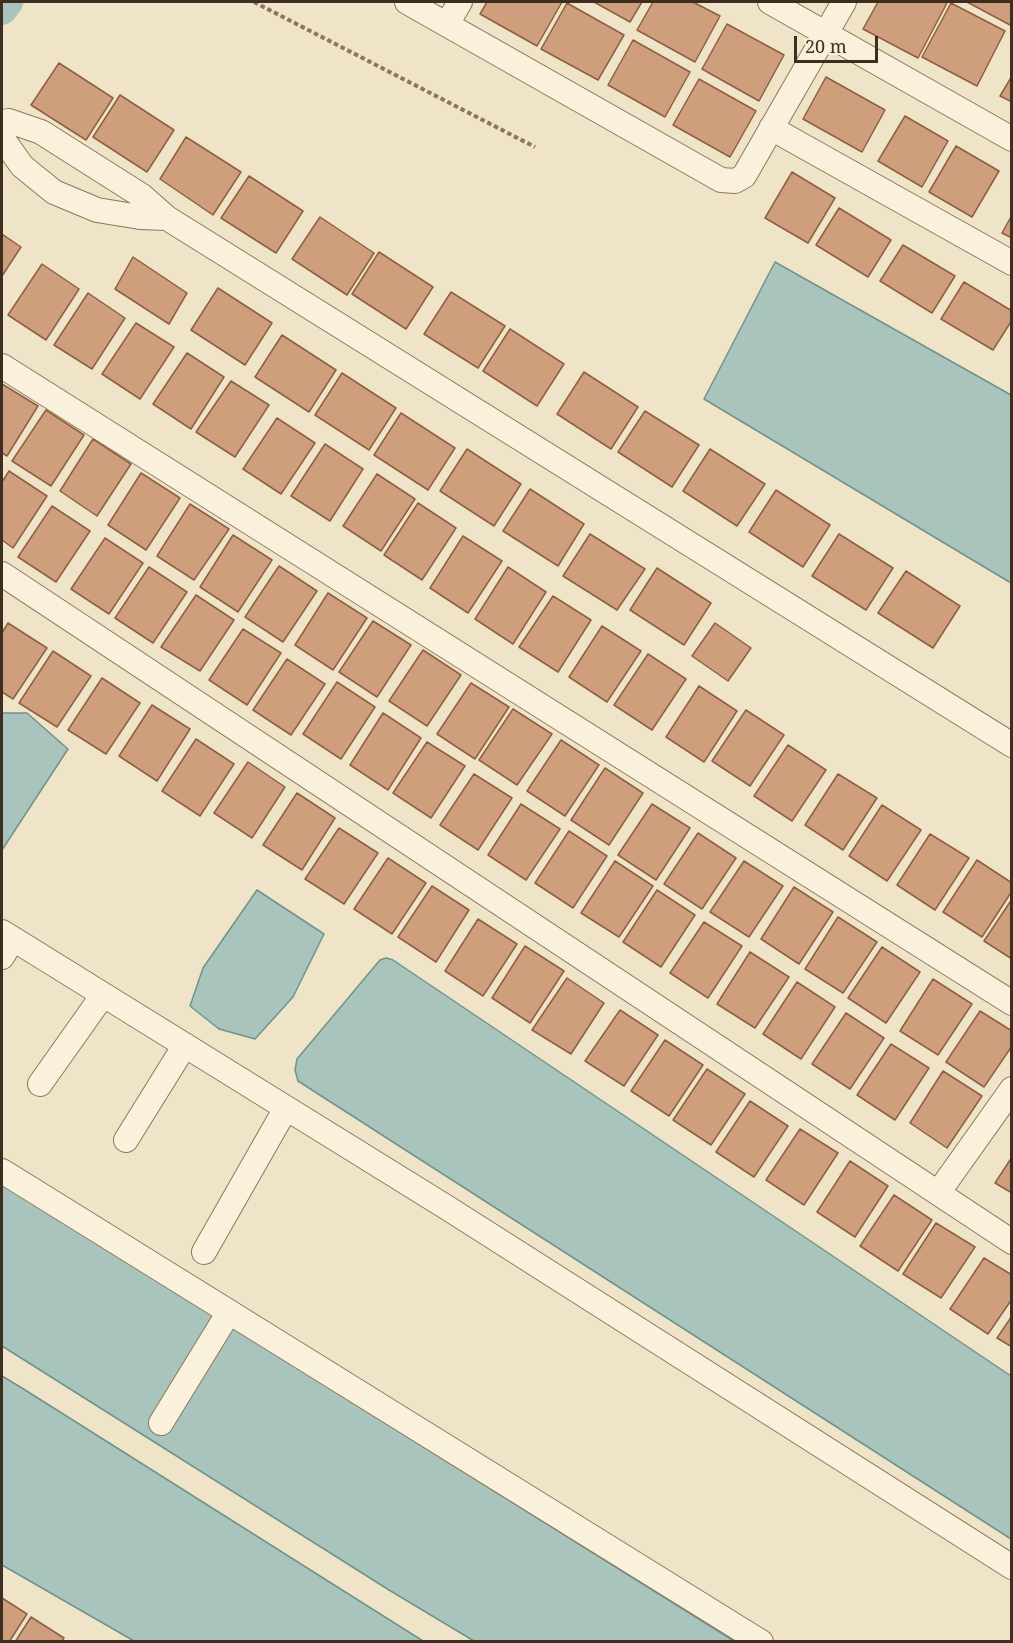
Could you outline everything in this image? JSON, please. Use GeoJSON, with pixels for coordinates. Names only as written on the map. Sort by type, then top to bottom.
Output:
{"type":"FeatureCollection","features":[{"type":"Feature","properties":{"kind":"street"},"geometry":{"type":"LineString","coordinates":[[408,2],[721,180],[735,181],[744,176],[844,2]]}},
{"type":"Feature","properties":{"kind":"street"},"geometry":{"type":"LineString","coordinates":[[447,24],[460,2]]}},
{"type":"Feature","properties":{"kind":"street"},"geometry":{"type":"LineString","coordinates":[[770,2],[1011,139]]}},
{"type":"Feature","properties":{"kind":"street"},"geometry":{"type":"LineString","coordinates":[[2,122],[9,121],[41,132],[142,196],[167,218],[1011,745]]}},
{"type":"Feature","properties":{"kind":"street"},"geometry":{"type":"LineString","coordinates":[[771,128],[1011,264]]}},
{"type":"Feature","properties":{"kind":"street"},"geometry":{"type":"LineString","coordinates":[[2,131],[6,142],[22,166],[54,192],[97,210],[140,217],[167,218]]}},
{"type":"Feature","properties":{"kind":"street"},"geometry":{"type":"LineString","coordinates":[[2,366],[1011,1004]]}},
{"type":"Feature","properties":{"kind":"street"},"geometry":{"type":"LineString","coordinates":[[2,574],[1011,1242]]}},
{"type":"Feature","properties":{"kind":"street"},"geometry":{"type":"LineString","coordinates":[[5,943],[103,995],[446,1206],[1011,1567]]}},
{"type":"Feature","properties":{"kind":"street"},"geometry":{"type":"LineString","coordinates":[[40,1084],[103,995]]}},
{"type":"Feature","properties":{"kind":"street"},"geometry":{"type":"LineString","coordinates":[[126,1140],[185,1045]]}},
{"type":"Feature","properties":{"kind":"street"},"geometry":{"type":"LineString","coordinates":[[938,1193],[1011,1089]]}},
{"type":"Feature","properties":{"kind":"street"},"geometry":{"type":"LineString","coordinates":[[204,1252],[286,1108]]}},
{"type":"Feature","properties":{"kind":"street"},"geometry":{"type":"LineString","coordinates":[[2,1171],[761,1641]]}},
{"type":"Feature","properties":{"kind":"street"},"geometry":{"type":"LineString","coordinates":[[161,1423],[229,1312]]}},
{"type":"Feature","properties":{"kind":"path"},"geometry":{"type":"LineString","coordinates":[[254,2],[535,147]]}},
{"type":"Feature","properties":{"kind":"water"},"geometry":{"type":"Polygon","coordinates":[[[775,262],[1011,395],[1011,583],[704,399],[775,262]]]}},
{"type":"Feature","properties":{"kind":"water"},"geometry":{"type":"Polygon","coordinates":[[[2,713],[27,713],[68,749],[2,850],[2,713]]]}},
{"type":"Feature","properties":{"kind":"water"},"geometry":{"type":"Polygon","coordinates":[[[257,890],[324,934],[293,997],[255,1039],[219,1029],[190,1006],[203,968],[257,890]]]}},
{"type":"Feature","properties":{"kind":"water"},"geometry":{"type":"Polygon","coordinates":[[[386,958],[393,960],[1011,1376],[1011,1539],[298,1081],[295,1070],[297,1059],[380,960],[386,958]]]}},
{"type":"Feature","properties":{"kind":"water"},"geometry":{"type":"Polygon","coordinates":[[[2,1183],[734,1641],[474,1641],[389,1590],[2,1346],[2,1183]]]}},
{"type":"Feature","properties":{"kind":"water"},"geometry":{"type":"Polygon","coordinates":[[[2,1376],[423,1641],[134,1641],[2,1565],[2,1376]]]}},
{"type":"Feature","properties":{"kind":"building"},"geometry":{"type":"Polygon","coordinates":[[[487,2],[562,2],[537,46],[480,14],[487,2]]]}},
{"type":"Feature","properties":{"kind":"building"},"geometry":{"type":"Polygon","coordinates":[[[594,2],[642,2],[630,22],[594,2]]]}},
{"type":"Feature","properties":{"kind":"building"},"geometry":{"type":"Polygon","coordinates":[[[653,2],[693,2],[720,16],[695,62],[637,30],[653,2]]]}},
{"type":"Feature","properties":{"kind":"building"},"geometry":{"type":"Polygon","coordinates":[[[878,2],[947,3],[918,58],[863,29],[878,2]]]}},
{"type":"Feature","properties":{"kind":"building"},"geometry":{"type":"Polygon","coordinates":[[[967,2],[1012,2],[1012,26],[967,2]]]}},
{"type":"Feature","properties":{"kind":"building"},"geometry":{"type":"Polygon","coordinates":[[[567,3],[624,35],[598,80],[541,49],[567,3]]]}},
{"type":"Feature","properties":{"kind":"building"},"geometry":{"type":"Polygon","coordinates":[[[951,3],[1005,31],[977,86],[922,57],[951,3]]]}},
{"type":"Feature","properties":{"kind":"building"},"geometry":{"type":"Polygon","coordinates":[[[727,24],[784,55],[759,101],[702,69],[727,24]]]}},
{"type":"Feature","properties":{"kind":"building"},"geometry":{"type":"Polygon","coordinates":[[[633,40],[690,72],[665,117],[608,85],[633,40]]]}},
{"type":"Feature","properties":{"kind":"building"},"geometry":{"type":"Polygon","coordinates":[[[59,63],[113,98],[86,140],[31,105],[59,63]]]}},
{"type":"Feature","properties":{"kind":"building"},"geometry":{"type":"Polygon","coordinates":[[[1012,76],[1012,102],[1000,96],[1012,76]]]}},
{"type":"Feature","properties":{"kind":"building"},"geometry":{"type":"Polygon","coordinates":[[[826,77],[885,110],[862,152],[803,119],[826,77]]]}},
{"type":"Feature","properties":{"kind":"building"},"geometry":{"type":"Polygon","coordinates":[[[699,79],[756,111],[730,157],[673,125],[699,79]]]}},
{"type":"Feature","properties":{"kind":"building"},"geometry":{"type":"Polygon","coordinates":[[[120,95],[174,130],[147,172],[93,137],[120,95]]]}},
{"type":"Feature","properties":{"kind":"building"},"geometry":{"type":"Polygon","coordinates":[[[905,116],[948,141],[922,187],[878,161],[905,116]]]}},
{"type":"Feature","properties":{"kind":"building"},"geometry":{"type":"Polygon","coordinates":[[[186,137],[241,172],[213,215],[160,179],[186,137]]]}},
{"type":"Feature","properties":{"kind":"building"},"geometry":{"type":"Polygon","coordinates":[[[956,146],[999,171],[972,217],[929,192],[956,146]]]}},
{"type":"Feature","properties":{"kind":"building"},"geometry":{"type":"Polygon","coordinates":[[[792,172],[835,198],[808,243],[765,218],[792,172]]]}},
{"type":"Feature","properties":{"kind":"building"},"geometry":{"type":"Polygon","coordinates":[[[249,176],[303,211],[276,253],[221,218],[249,176]]]}},
{"type":"Feature","properties":{"kind":"building"},"geometry":{"type":"Polygon","coordinates":[[[839,208],[891,240],[868,277],[816,245],[839,208]]]}},
{"type":"Feature","properties":{"kind":"building"},"geometry":{"type":"Polygon","coordinates":[[[1012,215],[1012,238],[1002,233],[1012,215]]]}},
{"type":"Feature","properties":{"kind":"building"},"geometry":{"type":"Polygon","coordinates":[[[320,217],[374,253],[347,295],[292,259],[320,217]]]}},
{"type":"Feature","properties":{"kind":"building"},"geometry":{"type":"Polygon","coordinates":[[[2,234],[21,247],[2,276],[2,234]]]}},
{"type":"Feature","properties":{"kind":"building"},"geometry":{"type":"Polygon","coordinates":[[[903,245],[955,276],[932,313],[880,281],[903,245]]]}},
{"type":"Feature","properties":{"kind":"building"},"geometry":{"type":"Polygon","coordinates":[[[379,252],[433,287],[406,329],[352,294],[379,252]]]}},
{"type":"Feature","properties":{"kind":"building"},"geometry":{"type":"Polygon","coordinates":[[[133,257],[187,293],[169,324],[115,289],[133,257]]]}},
{"type":"Feature","properties":{"kind":"building"},"geometry":{"type":"Polygon","coordinates":[[[42,264],[79,289],[46,340],[8,315],[42,264]]]}},
{"type":"Feature","properties":{"kind":"building"},"geometry":{"type":"Polygon","coordinates":[[[964,282],[1012,311],[1012,320],[993,350],[941,319],[964,282]]]}},
{"type":"Feature","properties":{"kind":"building"},"geometry":{"type":"Polygon","coordinates":[[[218,288],[272,323],[245,365],[191,330],[218,288]]]}},
{"type":"Feature","properties":{"kind":"building"},"geometry":{"type":"Polygon","coordinates":[[[451,292],[505,326],[478,368],[424,334],[451,292]]]}},
{"type":"Feature","properties":{"kind":"building"},"geometry":{"type":"Polygon","coordinates":[[[88,293],[125,318],[92,369],[54,345],[88,293]]]}},
{"type":"Feature","properties":{"kind":"building"},"geometry":{"type":"Polygon","coordinates":[[[136,323],[174,347],[140,399],[102,374],[136,323]]]}},
{"type":"Feature","properties":{"kind":"building"},"geometry":{"type":"Polygon","coordinates":[[[510,329],[564,364],[537,406],[483,371],[510,329]]]}},
{"type":"Feature","properties":{"kind":"building"},"geometry":{"type":"Polygon","coordinates":[[[282,335],[336,370],[309,412],[255,377],[282,335]]]}},
{"type":"Feature","properties":{"kind":"building"},"geometry":{"type":"Polygon","coordinates":[[[187,353],[224,377],[191,429],[153,404],[187,353]]]}},
{"type":"Feature","properties":{"kind":"building"},"geometry":{"type":"Polygon","coordinates":[[[584,372],[638,407],[611,449],[557,414],[584,372]]]}},
{"type":"Feature","properties":{"kind":"building"},"geometry":{"type":"Polygon","coordinates":[[[342,373],[396,408],[369,450],[315,415],[342,373]]]}},
{"type":"Feature","properties":{"kind":"building"},"geometry":{"type":"Polygon","coordinates":[[[231,381],[269,405],[235,457],[196,432],[231,381]]]}},
{"type":"Feature","properties":{"kind":"building"},"geometry":{"type":"Polygon","coordinates":[[[2,384],[38,406],[7,456],[2,453],[2,384]]]}},
{"type":"Feature","properties":{"kind":"building"},"geometry":{"type":"Polygon","coordinates":[[[46,410],[84,435],[51,486],[12,461],[46,410]]]}},
{"type":"Feature","properties":{"kind":"building"},"geometry":{"type":"Polygon","coordinates":[[[645,411],[699,445],[672,487],[618,452],[645,411]]]}},
{"type":"Feature","properties":{"kind":"building"},"geometry":{"type":"Polygon","coordinates":[[[401,413],[455,448],[428,490],[374,455],[401,413]]]}},
{"type":"Feature","properties":{"kind":"building"},"geometry":{"type":"Polygon","coordinates":[[[277,418],[315,443],[281,494],[243,469],[277,418]]]}},
{"type":"Feature","properties":{"kind":"building"},"geometry":{"type":"Polygon","coordinates":[[[93,439],[131,464],[97,516],[60,491],[93,439]]]}},
{"type":"Feature","properties":{"kind":"building"},"geometry":{"type":"Polygon","coordinates":[[[325,444],[363,469],[330,521],[291,496],[325,444]]]}},
{"type":"Feature","properties":{"kind":"building"},"geometry":{"type":"Polygon","coordinates":[[[467,449],[521,484],[494,526],[440,491],[467,449]]]}},
{"type":"Feature","properties":{"kind":"building"},"geometry":{"type":"Polygon","coordinates":[[[710,449],[765,484],[737,526],[683,491],[710,449]]]}},
{"type":"Feature","properties":{"kind":"building"},"geometry":{"type":"Polygon","coordinates":[[[9,471],[47,496],[13,548],[2,540],[2,482],[9,471]]]}},
{"type":"Feature","properties":{"kind":"building"},"geometry":{"type":"Polygon","coordinates":[[[141,473],[180,498],[146,550],[108,525],[141,473]]]}},
{"type":"Feature","properties":{"kind":"building"},"geometry":{"type":"Polygon","coordinates":[[[377,474],[415,499],[381,551],[343,526],[377,474]]]}},
{"type":"Feature","properties":{"kind":"building"},"geometry":{"type":"Polygon","coordinates":[[[530,489],[584,524],[558,566],[503,531],[530,489]]]}},
{"type":"Feature","properties":{"kind":"building"},"geometry":{"type":"Polygon","coordinates":[[[776,490],[830,525],[803,567],[749,532],[776,490]]]}},
{"type":"Feature","properties":{"kind":"building"},"geometry":{"type":"Polygon","coordinates":[[[418,503],[456,528],[422,580],[384,555],[418,503]]]}},
{"type":"Feature","properties":{"kind":"building"},"geometry":{"type":"Polygon","coordinates":[[[190,504],[229,529],[194,580],[157,556],[190,504]]]}},
{"type":"Feature","properties":{"kind":"building"},"geometry":{"type":"Polygon","coordinates":[[[52,506],[90,531],[56,582],[18,557],[52,506]]]}},
{"type":"Feature","properties":{"kind":"building"},"geometry":{"type":"Polygon","coordinates":[[[590,534],[645,569],[617,610],[563,576],[590,534]]]}},
{"type":"Feature","properties":{"kind":"building"},"geometry":{"type":"Polygon","coordinates":[[[839,534],[893,568],[866,610],[812,576],[839,534]]]}},
{"type":"Feature","properties":{"kind":"building"},"geometry":{"type":"Polygon","coordinates":[[[233,535],[272,560],[238,612],[200,587],[233,535]]]}},
{"type":"Feature","properties":{"kind":"building"},"geometry":{"type":"Polygon","coordinates":[[[463,536],[502,561],[468,613],[430,588],[463,536]]]}},
{"type":"Feature","properties":{"kind":"building"},"geometry":{"type":"Polygon","coordinates":[[[105,538],[143,563],[109,614],[71,589],[105,538]]]}},
{"type":"Feature","properties":{"kind":"building"},"geometry":{"type":"Polygon","coordinates":[[[279,566],[317,591],[283,642],[245,617],[279,566]]]}},
{"type":"Feature","properties":{"kind":"building"},"geometry":{"type":"Polygon","coordinates":[[[149,567],[187,592],[153,643],[115,618],[149,567]]]}},
{"type":"Feature","properties":{"kind":"building"},"geometry":{"type":"Polygon","coordinates":[[[508,567],[546,592],[513,644],[475,619],[508,567]]]}},
{"type":"Feature","properties":{"kind":"building"},"geometry":{"type":"Polygon","coordinates":[[[657,568],[711,603],[684,645],[630,610],[657,568]]]}},
{"type":"Feature","properties":{"kind":"building"},"geometry":{"type":"Polygon","coordinates":[[[906,571],[960,606],[933,648],[878,613],[906,571]]]}},
{"type":"Feature","properties":{"kind":"building"},"geometry":{"type":"Polygon","coordinates":[[[328,593],[367,618],[333,670],[295,645],[328,593]]]}},
{"type":"Feature","properties":{"kind":"building"},"geometry":{"type":"Polygon","coordinates":[[[196,595],[234,620],[200,671],[161,647],[196,595]]]}},
{"type":"Feature","properties":{"kind":"building"},"geometry":{"type":"Polygon","coordinates":[[[553,596],[591,620],[558,672],[519,647],[553,596]]]}},
{"type":"Feature","properties":{"kind":"building"},"geometry":{"type":"Polygon","coordinates":[[[373,621],[411,645],[377,697],[339,672],[373,621]]]}},
{"type":"Feature","properties":{"kind":"building"},"geometry":{"type":"Polygon","coordinates":[[[8,623],[47,648],[13,699],[2,692],[2,633],[8,623]]]}},
{"type":"Feature","properties":{"kind":"building"},"geometry":{"type":"Polygon","coordinates":[[[715,623],[751,648],[728,681],[692,656],[715,623]]]}},
{"type":"Feature","properties":{"kind":"building"},"geometry":{"type":"Polygon","coordinates":[[[602,626],[641,651],[607,702],[569,677],[602,626]]]}},
{"type":"Feature","properties":{"kind":"building"},"geometry":{"type":"Polygon","coordinates":[[[243,629],[281,653],[247,705],[209,680],[243,629]]]}},
{"type":"Feature","properties":{"kind":"building"},"geometry":{"type":"Polygon","coordinates":[[[423,650],[461,675],[427,726],[389,701],[423,650]]]}},
{"type":"Feature","properties":{"kind":"building"},"geometry":{"type":"Polygon","coordinates":[[[53,651],[91,676],[57,727],[19,703],[53,651]]]}},
{"type":"Feature","properties":{"kind":"building"},"geometry":{"type":"Polygon","coordinates":[[[648,654],[686,679],[652,730],[614,705],[648,654]]]}},
{"type":"Feature","properties":{"kind":"building"},"geometry":{"type":"Polygon","coordinates":[[[287,659],[325,684],[291,735],[253,710],[287,659]]]}},
{"type":"Feature","properties":{"kind":"building"},"geometry":{"type":"Polygon","coordinates":[[[102,678],[140,703],[106,754],[68,730],[102,678]]]}},
{"type":"Feature","properties":{"kind":"building"},"geometry":{"type":"Polygon","coordinates":[[[337,682],[375,707],[341,759],[303,734],[337,682]]]}},
{"type":"Feature","properties":{"kind":"building"},"geometry":{"type":"Polygon","coordinates":[[[471,683],[509,707],[475,759],[437,734],[471,683]]]}},
{"type":"Feature","properties":{"kind":"building"},"geometry":{"type":"Polygon","coordinates":[[[699,686],[737,711],[704,762],[666,737],[699,686]]]}},
{"type":"Feature","properties":{"kind":"building"},"geometry":{"type":"Polygon","coordinates":[[[152,705],[190,729],[157,781],[119,756],[152,705]]]}},
{"type":"Feature","properties":{"kind":"building"},"geometry":{"type":"Polygon","coordinates":[[[513,709],[552,734],[517,785],[479,760],[513,709]]]}},
{"type":"Feature","properties":{"kind":"building"},"geometry":{"type":"Polygon","coordinates":[[[746,710],[784,735],[750,786],[712,761],[746,710]]]}},
{"type":"Feature","properties":{"kind":"building"},"geometry":{"type":"Polygon","coordinates":[[[383,713],[421,738],[388,790],[350,765],[383,713]]]}},
{"type":"Feature","properties":{"kind":"building"},"geometry":{"type":"Polygon","coordinates":[[[196,739],[234,764],[200,816],[162,791],[196,739]]]}},
{"type":"Feature","properties":{"kind":"building"},"geometry":{"type":"Polygon","coordinates":[[[561,740],[599,765],[565,816],[527,791],[561,740]]]}},
{"type":"Feature","properties":{"kind":"building"},"geometry":{"type":"Polygon","coordinates":[[[427,742],[465,766],[431,818],[393,793],[427,742]]]}},
{"type":"Feature","properties":{"kind":"building"},"geometry":{"type":"Polygon","coordinates":[[[788,745],[826,770],[792,821],[754,796],[788,745]]]}},
{"type":"Feature","properties":{"kind":"building"},"geometry":{"type":"Polygon","coordinates":[[[248,762],[285,787],[252,838],[214,813],[248,762]]]}},
{"type":"Feature","properties":{"kind":"building"},"geometry":{"type":"Polygon","coordinates":[[[605,768],[643,793],[609,845],[571,820],[605,768]]]}},
{"type":"Feature","properties":{"kind":"building"},"geometry":{"type":"Polygon","coordinates":[[[474,774],[512,798],[478,850],[440,825],[474,774]]]}},
{"type":"Feature","properties":{"kind":"building"},"geometry":{"type":"Polygon","coordinates":[[[838,774],[877,798],[843,850],[805,825],[838,774]]]}},
{"type":"Feature","properties":{"kind":"building"},"geometry":{"type":"Polygon","coordinates":[[[297,793],[335,818],[302,870],[263,845],[297,793]]]}},
{"type":"Feature","properties":{"kind":"building"},"geometry":{"type":"Polygon","coordinates":[[[521,804],[560,829],[526,880],[488,855],[521,804]]]}},
{"type":"Feature","properties":{"kind":"building"},"geometry":{"type":"Polygon","coordinates":[[[652,804],[690,828],[656,880],[618,855],[652,804]]]}},
{"type":"Feature","properties":{"kind":"building"},"geometry":{"type":"Polygon","coordinates":[[[882,805],[921,830],[887,881],[849,856],[882,805]]]}},
{"type":"Feature","properties":{"kind":"building"},"geometry":{"type":"Polygon","coordinates":[[[339,828],[378,853],[344,904],[305,879],[339,828]]]}},
{"type":"Feature","properties":{"kind":"building"},"geometry":{"type":"Polygon","coordinates":[[[569,831],[607,856],[573,908],[535,883],[569,831]]]}},
{"type":"Feature","properties":{"kind":"building"},"geometry":{"type":"Polygon","coordinates":[[[698,833],[736,858],[702,909],[664,884],[698,833]]]}},
{"type":"Feature","properties":{"kind":"building"},"geometry":{"type":"Polygon","coordinates":[[[930,834],[969,858],[935,910],[897,885],[930,834]]]}},
{"type":"Feature","properties":{"kind":"building"},"geometry":{"type":"Polygon","coordinates":[[[388,858],[426,883],[392,934],[354,909],[388,858]]]}},
{"type":"Feature","properties":{"kind":"building"},"geometry":{"type":"Polygon","coordinates":[[[977,860],[1012,883],[1012,891],[982,937],[943,912],[977,860]]]}},
{"type":"Feature","properties":{"kind":"building"},"geometry":{"type":"Polygon","coordinates":[[[615,861],[653,886],[619,937],[581,913],[615,861]]]}},
{"type":"Feature","properties":{"kind":"building"},"geometry":{"type":"Polygon","coordinates":[[[744,861],[783,886],[749,937],[710,912],[744,861]]]}},
{"type":"Feature","properties":{"kind":"building"},"geometry":{"type":"Polygon","coordinates":[[[432,886],[469,910],[436,962],[398,937],[432,886]]]}},
{"type":"Feature","properties":{"kind":"building"},"geometry":{"type":"Polygon","coordinates":[[[794,887],[833,912],[799,964],[761,939],[794,887]]]}},
{"type":"Feature","properties":{"kind":"building"},"geometry":{"type":"Polygon","coordinates":[[[657,890],[695,915],[661,967],[623,942],[657,890]]]}},
{"type":"Feature","properties":{"kind":"building"},"geometry":{"type":"Polygon","coordinates":[[[1012,899],[1012,959],[984,941],[1012,899]]]}},
{"type":"Feature","properties":{"kind":"building"},"geometry":{"type":"Polygon","coordinates":[[[838,917],[877,942],[843,993],[805,969],[838,917]]]}},
{"type":"Feature","properties":{"kind":"building"},"geometry":{"type":"Polygon","coordinates":[[[478,919],[517,944],[483,996],[445,971],[478,919]]]}},
{"type":"Feature","properties":{"kind":"building"},"geometry":{"type":"Polygon","coordinates":[[[704,922],[742,946],[708,998],[670,973],[704,922]]]}},
{"type":"Feature","properties":{"kind":"building"},"geometry":{"type":"Polygon","coordinates":[[[525,946],[564,971],[530,1023],[492,998],[525,946]]]}},
{"type":"Feature","properties":{"kind":"building"},"geometry":{"type":"Polygon","coordinates":[[[882,947],[920,972],[886,1023],[848,998],[882,947]]]}},
{"type":"Feature","properties":{"kind":"building"},"geometry":{"type":"Polygon","coordinates":[[[750,952],[789,977],[755,1028],[717,1004],[750,952]]]}},
{"type":"Feature","properties":{"kind":"building"},"geometry":{"type":"Polygon","coordinates":[[[567,978],[604,1003],[571,1054],[532,1030],[567,978]]]}},
{"type":"Feature","properties":{"kind":"building"},"geometry":{"type":"Polygon","coordinates":[[[933,979],[972,1004],[938,1055],[900,1031],[933,979]]]}},
{"type":"Feature","properties":{"kind":"building"},"geometry":{"type":"Polygon","coordinates":[[[797,982],[835,1007],[801,1059],[763,1034],[797,982]]]}},
{"type":"Feature","properties":{"kind":"building"},"geometry":{"type":"Polygon","coordinates":[[[620,1010],[658,1035],[624,1086],[585,1061],[620,1010]]]}},
{"type":"Feature","properties":{"kind":"building"},"geometry":{"type":"Polygon","coordinates":[[[980,1011],[1012,1031],[1012,1046],[984,1087],[946,1062],[980,1011]]]}},
{"type":"Feature","properties":{"kind":"building"},"geometry":{"type":"Polygon","coordinates":[[[846,1013],[884,1038],[850,1089],[812,1064],[846,1013]]]}},
{"type":"Feature","properties":{"kind":"building"},"geometry":{"type":"Polygon","coordinates":[[[665,1040],[703,1065],[669,1116],[631,1091],[665,1040]]]}},
{"type":"Feature","properties":{"kind":"building"},"geometry":{"type":"Polygon","coordinates":[[[891,1044],[929,1068],[895,1120],[857,1095],[891,1044]]]}},
{"type":"Feature","properties":{"kind":"building"},"geometry":{"type":"Polygon","coordinates":[[[707,1069],[745,1094],[711,1145],[673,1120],[707,1069]]]}},
{"type":"Feature","properties":{"kind":"building"},"geometry":{"type":"Polygon","coordinates":[[[943,1071],[982,1096],[947,1148],[910,1123],[943,1071]]]}},
{"type":"Feature","properties":{"kind":"building"},"geometry":{"type":"Polygon","coordinates":[[[750,1101],[788,1126],[754,1177],[716,1152],[750,1101]]]}},
{"type":"Feature","properties":{"kind":"building"},"geometry":{"type":"Polygon","coordinates":[[[800,1129],[838,1153],[804,1205],[766,1180],[800,1129]]]}},
{"type":"Feature","properties":{"kind":"building"},"geometry":{"type":"Polygon","coordinates":[[[1012,1157],[1012,1193],[995,1183],[1012,1157]]]}},
{"type":"Feature","properties":{"kind":"building"},"geometry":{"type":"Polygon","coordinates":[[[850,1161],[888,1186],[855,1237],[817,1212],[850,1161]]]}},
{"type":"Feature","properties":{"kind":"building"},"geometry":{"type":"Polygon","coordinates":[[[894,1195],[932,1220],[898,1271],[860,1246],[894,1195]]]}},
{"type":"Feature","properties":{"kind":"building"},"geometry":{"type":"Polygon","coordinates":[[[936,1223],[975,1247],[941,1298],[903,1274],[936,1223]]]}},
{"type":"Feature","properties":{"kind":"building"},"geometry":{"type":"Polygon","coordinates":[[[984,1258],[1012,1275],[1012,1299],[988,1334],[950,1309],[984,1258]]]}},
{"type":"Feature","properties":{"kind":"building"},"geometry":{"type":"Polygon","coordinates":[[[1012,1316],[1012,1347],[997,1338],[1012,1316]]]}},
{"type":"Feature","properties":{"kind":"building"},"geometry":{"type":"Polygon","coordinates":[[[2,1598],[27,1614],[9,1642],[2,1642],[2,1598]]]}},
{"type":"Feature","properties":{"kind":"building"},"geometry":{"type":"Polygon","coordinates":[[[31,1617],[64,1638],[62,1642],[15,1642],[31,1617]]]}},
{"type":"Feature","properties":{"kind":"waterway"},"geometry":{"type":"LineString","coordinates":[[2,10],[8,2]]}}]}
